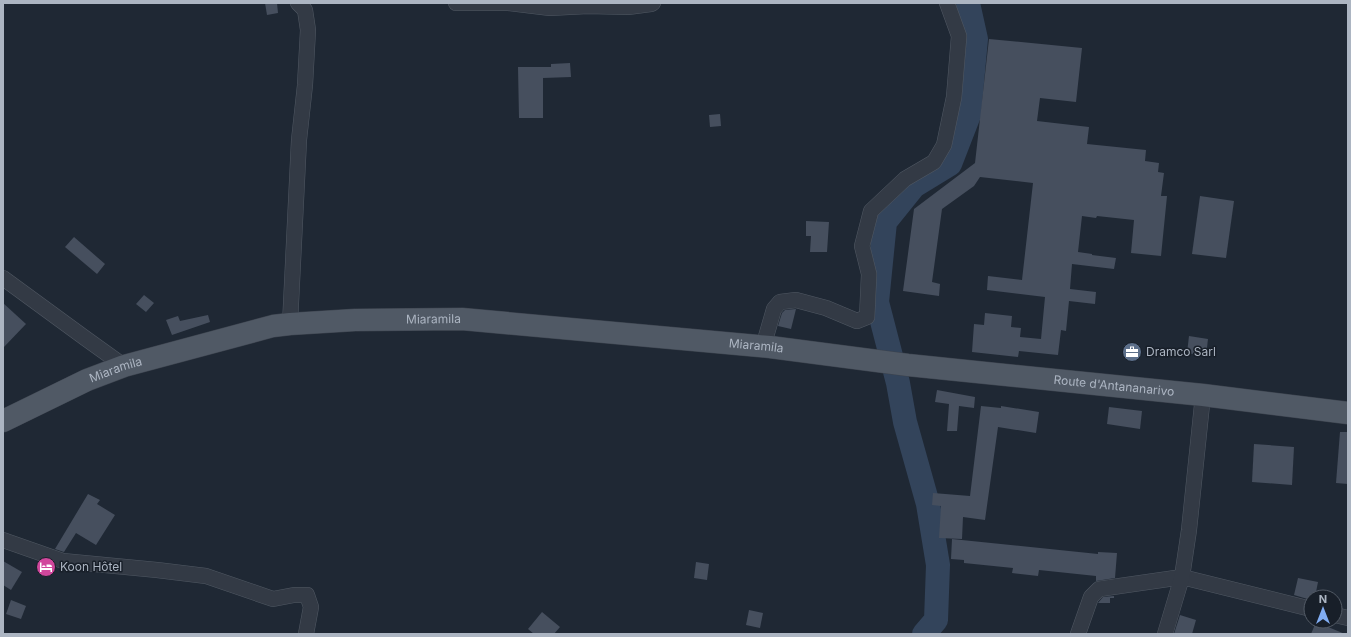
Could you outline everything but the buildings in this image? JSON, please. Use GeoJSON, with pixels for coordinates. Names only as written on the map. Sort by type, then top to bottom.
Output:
{"type":"FeatureCollection","features":[{"type":"Feature","properties":{"kind":"main road","name":"Miaramila"},"geometry":{"type":"LineString","coordinates":[[3,421],[87,380],[124,366],[258,330],[290,324],[354,320],[462,319],[764,347],[879,362]]}},
{"type":"Feature","properties":{"kind":"main road","name":"Route d'Antananarivo"},"geometry":{"type":"LineString","coordinates":[[879,362],[1203,395],[1348,413]]}},
{"type":"Feature","properties":{"kind":"street"},"geometry":{"type":"LineString","coordinates":[[290,324],[300,140],[308,30],[305,10],[298,3]]}},
{"type":"Feature","properties":{"kind":"street"},"geometry":{"type":"LineString","coordinates":[[456,3],[508,3],[550,8],[588,6],[628,7],[653,3]]}},
{"type":"Feature","properties":{"kind":"street"},"geometry":{"type":"LineString","coordinates":[[764,347],[774,310],[780,302],[796,300],[826,308],[857,321],[867,317],[869,274],[862,246],[871,211],[905,179],[934,162],[944,145],[954,96],[959,36],[948,3]]}},
{"type":"Feature","properties":{"kind":"street"},"geometry":{"type":"LineString","coordinates":[[3,278],[124,366]]}},
{"type":"Feature","properties":{"kind":"street"},"geometry":{"type":"LineString","coordinates":[[1165,634],[1182,577],[1189,530],[1203,395]]}},
{"type":"Feature","properties":{"kind":"street"},"geometry":{"type":"LineString","coordinates":[[3,540],[64,561],[206,576],[272,599],[294,595],[307,595],[311,607],[306,634]]}},
{"type":"Feature","properties":{"kind":"street"},"geometry":{"type":"LineString","coordinates":[[1078,634],[1091,597],[1099,589],[1182,577],[1303,607]]}},
{"type":"Feature","properties":{"kind":"waterway"},"geometry":{"type":"LineString","coordinates":[[924,634],[936,620],[938,565],[928,504],[905,422],[898,383],[877,302],[885,222],[914,186],[950,164],[969,115],[976,39],[968,3]]}},
{"type":"Feature","properties":{"kind":"place","name":"Dramco Sarl"},"geometry":{"type":"Point","coordinates":[1132,352]}},
{"type":"Feature","properties":{"kind":"place","name":"Koon Hôtel"},"geometry":{"type":"Point","coordinates":[46,567]}}]}
